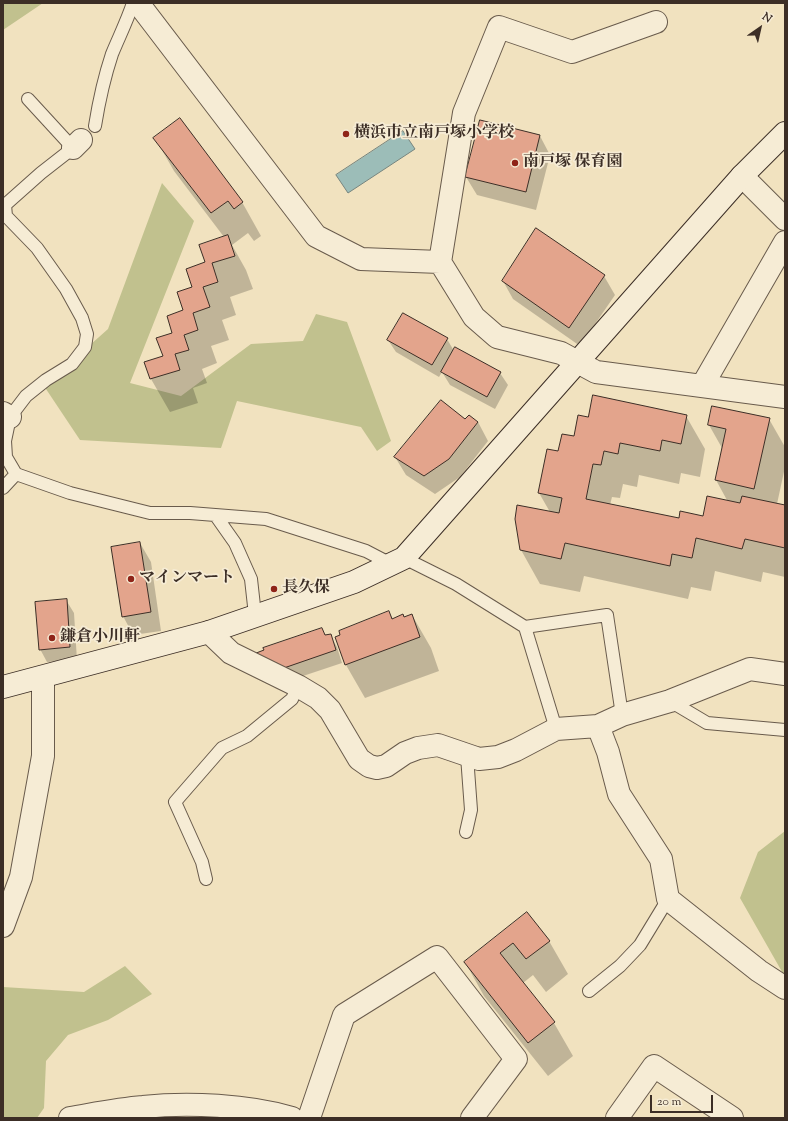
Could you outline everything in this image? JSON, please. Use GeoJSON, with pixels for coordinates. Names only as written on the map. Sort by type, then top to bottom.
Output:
{"type":"FeatureCollection","features":[{"type":"Feature","properties":{"kind":"street"},"geometry":{"type":"LineString","coordinates":[[138,3],[316,236],[361,259],[440,262]]}},
{"type":"Feature","properties":{"kind":"street"},"geometry":{"type":"LineString","coordinates":[[656,22],[572,52],[499,27],[464,113],[440,262],[474,317],[497,337],[561,353],[596,372],[785,397]]}},
{"type":"Feature","properties":{"kind":"street"},"geometry":{"type":"LineString","coordinates":[[3,687],[209,632],[354,582],[398,561],[577,363],[742,176],[785,133]]}},
{"type":"Feature","properties":{"kind":"street"},"geometry":{"type":"LineString","coordinates":[[742,176],[785,219]]}},
{"type":"Feature","properties":{"kind":"street"},"geometry":{"type":"LineString","coordinates":[[702,386],[785,242]]}},
{"type":"Feature","properties":{"kind":"street"},"geometry":{"type":"LineString","coordinates":[[209,632],[231,653],[298,686],[318,698],[330,710],[359,759],[369,766],[377,768],[386,766],[405,753],[418,748],[438,745],[479,759],[498,757],[516,750],[556,729],[598,726],[622,715],[670,701],[750,669],[785,674]]}},
{"type":"Feature","properties":{"kind":"street"},"geometry":{"type":"LineString","coordinates":[[3,926],[21,877],[42,756],[43,676]]}},
{"type":"Feature","properties":{"kind":"street"},"geometry":{"type":"LineString","coordinates":[[598,726],[608,752],[619,794],[661,859],[668,899],[759,971],[785,988]]}},
{"type":"Feature","properties":{"kind":"street"},"geometry":{"type":"LineString","coordinates":[[309,1118],[344,1015],[437,957],[516,1059],[472,1118]]}},
{"type":"Feature","properties":{"kind":"street"},"geometry":{"type":"LineString","coordinates":[[617,1118],[654,1066],[732,1118]]}},
{"type":"Feature","properties":{"kind":"street"},"geometry":{"type":"LineString","coordinates":[[70,1118],[143,1107],[208,1105],[278,1114],[292,1118]]}},
{"type":"Feature","properties":{"kind":"lane"},"geometry":{"type":"LineString","coordinates":[[132,3],[126,24],[113,53],[83,138],[5,205],[6,216],[37,248],[66,290],[87,334],[85,347],[72,364],[46,380],[6,415],[6,457],[16,474],[70,494],[150,513],[190,513],[266,519],[398,561],[456,584],[525,627],[607,615],[622,715]]}},
{"type":"Feature","properties":{"kind":"lane"},"geometry":{"type":"LineString","coordinates":[[28,99],[83,138]]}},
{"type":"Feature","properties":{"kind":"lane"},"geometry":{"type":"LineString","coordinates":[[3,488],[16,474]]}},
{"type":"Feature","properties":{"kind":"lane"},"geometry":{"type":"LineString","coordinates":[[216,516],[235,543],[251,579],[255,615]]}},
{"type":"Feature","properties":{"kind":"lane"},"geometry":{"type":"LineString","coordinates":[[525,627],[556,729]]}},
{"type":"Feature","properties":{"kind":"lane"},"geometry":{"type":"LineString","coordinates":[[206,879],[202,862],[175,802],[222,748],[247,736],[292,699],[298,686]]}},
{"type":"Feature","properties":{"kind":"lane"},"geometry":{"type":"LineString","coordinates":[[670,701],[707,723],[785,730]]}},
{"type":"Feature","properties":{"kind":"lane"},"geometry":{"type":"LineString","coordinates":[[466,832],[471,810],[467,756]]}},
{"type":"Feature","properties":{"kind":"lane"},"geometry":{"type":"LineString","coordinates":[[589,991],[620,966],[640,945],[668,899]]}},
{"type":"Feature","properties":{"kind":"green space"},"geometry":{"type":"Polygon","coordinates":[[[3,3],[43,3],[3,30],[3,3]]]}},
{"type":"Feature","properties":{"kind":"green space"},"geometry":{"type":"Polygon","coordinates":[[[162,183],[194,221],[130,383],[181,396],[251,344],[303,341],[316,314],[347,322],[391,441],[377,451],[361,427],[237,401],[221,448],[80,440],[44,386],[108,329],[162,183]]]}},
{"type":"Feature","properties":{"kind":"green space"},"geometry":{"type":"Polygon","coordinates":[[[785,831],[785,977],[740,898],[758,852],[785,831]]]}},
{"type":"Feature","properties":{"kind":"green space"},"geometry":{"type":"Polygon","coordinates":[[[125,966],[152,994],[108,1020],[68,1035],[46,1061],[44,1108],[37,1118],[3,1118],[3,987],[84,992],[125,966]]]}},
{"type":"Feature","properties":{"kind":"water"},"geometry":{"type":"Polygon","coordinates":[[[403,131],[415,149],[348,193],[336,175],[403,131]]]}},
{"type":"Feature","properties":{"kind":"building"},"geometry":{"type":"Polygon","coordinates":[[[180,118],[243,202],[234,209],[228,201],[211,213],[153,138],[180,118]]]}},
{"type":"Feature","properties":{"kind":"building"},"geometry":{"type":"Polygon","coordinates":[[[480,120],[540,135],[526,192],[465,177],[480,120]]]}},
{"type":"Feature","properties":{"kind":"building"},"geometry":{"type":"Polygon","coordinates":[[[536,228],[605,275],[569,328],[502,281],[536,228]]]}},
{"type":"Feature","properties":{"kind":"building"},"geometry":{"type":"Polygon","coordinates":[[[228,235],[235,256],[212,263],[218,282],[203,287],[210,307],[193,313],[198,330],[184,335],[189,350],[175,354],[180,370],[150,379],[144,362],[163,356],[156,338],[172,333],[167,316],[183,310],[177,292],[192,287],[186,269],[205,262],[199,245],[228,235]]]}},
{"type":"Feature","properties":{"kind":"building"},"geometry":{"type":"Polygon","coordinates":[[[403,313],[448,338],[432,365],[387,340],[403,313]]]}},
{"type":"Feature","properties":{"kind":"building"},"geometry":{"type":"Polygon","coordinates":[[[455,347],[501,372],[487,397],[441,372],[455,347]]]}},
{"type":"Feature","properties":{"kind":"building"},"geometry":{"type":"Polygon","coordinates":[[[593,395],[687,415],[681,444],[662,440],[660,451],[620,443],[618,454],[604,451],[601,465],[593,464],[586,499],[679,518],[680,511],[703,516],[707,496],[740,503],[742,496],[785,505],[785,548],[745,539],[742,549],[696,538],[692,558],[672,554],[670,566],[565,543],[561,559],[520,550],[515,519],[517,505],[559,513],[562,498],[538,493],[547,449],[558,451],[562,434],[574,436],[578,415],[588,417],[593,395]]]}},
{"type":"Feature","properties":{"kind":"building"},"geometry":{"type":"Polygon","coordinates":[[[441,400],[465,419],[469,415],[478,422],[449,459],[424,476],[394,457],[441,400]]]}},
{"type":"Feature","properties":{"kind":"building"},"geometry":{"type":"Polygon","coordinates":[[[712,406],[770,418],[754,489],[715,480],[726,429],[708,425],[712,406]]]}},
{"type":"Feature","properties":{"kind":"building","name":"マインマート"},"geometry":{"type":"Polygon","coordinates":[[[140,542],[151,612],[122,617],[111,547],[140,542]]]}},
{"type":"Feature","properties":{"kind":"building"},"geometry":{"type":"Polygon","coordinates":[[[67,599],[70,647],[39,650],[35,602],[67,599]]]}},
{"type":"Feature","properties":{"kind":"building"},"geometry":{"type":"Polygon","coordinates":[[[389,611],[392,619],[403,614],[404,617],[412,614],[420,637],[345,665],[335,637],[340,635],[339,631],[389,611]]]}},
{"type":"Feature","properties":{"kind":"building"},"geometry":{"type":"Polygon","coordinates":[[[322,628],[325,635],[331,634],[336,650],[281,669],[251,655],[264,650],[263,648],[322,628]]]}},
{"type":"Feature","properties":{"kind":"building"},"geometry":{"type":"Polygon","coordinates":[[[527,912],[550,941],[526,959],[513,943],[500,953],[555,1022],[528,1043],[464,962],[527,912]]]}},
{"type":"Feature","properties":{"kind":"place","name":"横浜市立南戸塚小学校"},"geometry":{"type":"Point","coordinates":[346,134]}},
{"type":"Feature","properties":{"kind":"place","name":"南戸塚 保育園"},"geometry":{"type":"Point","coordinates":[515,163]}},
{"type":"Feature","properties":{"kind":"place","name":"マインマート"},"geometry":{"type":"Point","coordinates":[131,579]}},
{"type":"Feature","properties":{"kind":"place","name":"長久保"},"geometry":{"type":"Point","coordinates":[274,589]}},
{"type":"Feature","properties":{"kind":"place","name":"鎌倉小川軒"},"geometry":{"type":"Point","coordinates":[52,638]}}]}
